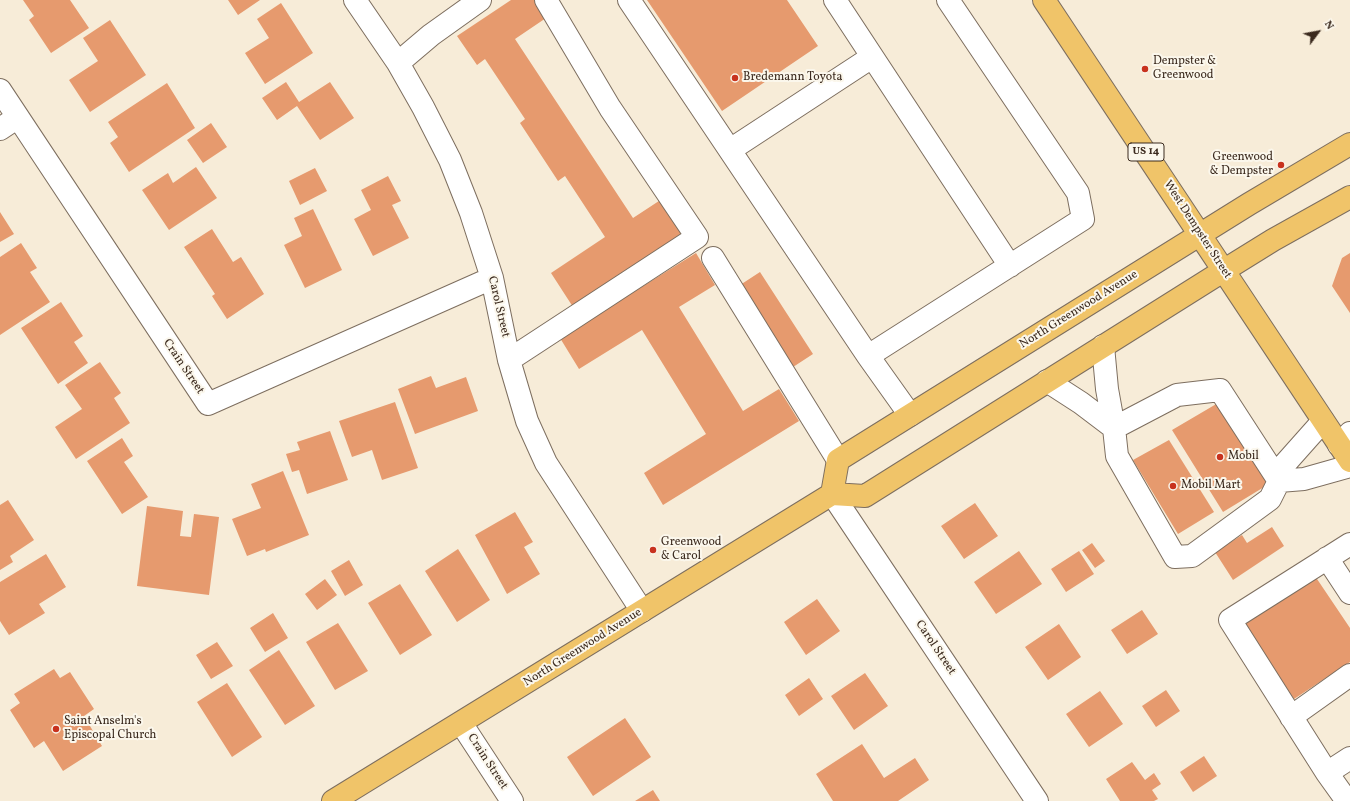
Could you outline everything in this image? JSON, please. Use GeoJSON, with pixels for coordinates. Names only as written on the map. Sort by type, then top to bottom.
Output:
{"type":"FeatureCollection","features":[{"type":"Feature","properties":{"kind":"main road","name":"West Dempster Street"},"geometry":{"type":"LineString","coordinates":[[1044,0],[1323,421],[1346,446]]}},
{"type":"Feature","properties":{"kind":"main road","name":"North Greenwood Avenue"},"geometry":{"type":"LineString","coordinates":[[838,460],[1249,204],[1350,144]]}},
{"type":"Feature","properties":{"kind":"main road"},"geometry":{"type":"LineString","coordinates":[[838,460],[832,494],[865,496],[1273,240],[1350,197]]}},
{"type":"Feature","properties":{"kind":"main road","name":"North Greenwood Avenue"},"geometry":{"type":"LineString","coordinates":[[333,801],[832,494]]}},
{"type":"Feature","properties":{"kind":"street","name":"Carol Street"},"geometry":{"type":"LineString","coordinates":[[355,0],[398,63],[423,107],[450,160],[471,213],[492,278],[509,360],[527,421],[546,463],[642,612]]}},
{"type":"Feature","properties":{"kind":"street"},"geometry":{"type":"LineString","coordinates":[[398,63],[431,35],[480,0]]}},
{"type":"Feature","properties":{"kind":"street"},"geometry":{"type":"LineString","coordinates":[[509,360],[697,237],[610,108],[546,0]]}},
{"type":"Feature","properties":{"kind":"street"},"geometry":{"type":"LineString","coordinates":[[629,0],[868,356],[910,414]]}},
{"type":"Feature","properties":{"kind":"street"},"geometry":{"type":"LineString","coordinates":[[835,0],[1010,266]]}},
{"type":"Feature","properties":{"kind":"street"},"geometry":{"type":"LineString","coordinates":[[868,356],[1083,219],[1078,193],[948,0]]}},
{"type":"Feature","properties":{"kind":"street"},"geometry":{"type":"LineString","coordinates":[[730,150],[872,57]]}},
{"type":"Feature","properties":{"kind":"street","name":"Crain Street"},"geometry":{"type":"LineString","coordinates":[[0,90],[208,404],[492,278]]}},
{"type":"Feature","properties":{"kind":"street"},"geometry":{"type":"LineString","coordinates":[[0,129],[18,117]]}},
{"type":"Feature","properties":{"kind":"street"},"geometry":{"type":"LineString","coordinates":[[713,258],[838,460]]}},
{"type":"Feature","properties":{"kind":"street"},"geometry":{"type":"LineString","coordinates":[[1104,346],[1117,456],[1175,557],[1192,556],[1270,499],[1279,481],[1283,466],[1323,421]]}},
{"type":"Feature","properties":{"kind":"street"},"geometry":{"type":"LineString","coordinates":[[1047,381],[1081,403],[1114,428]]}},
{"type":"Feature","properties":{"kind":"street"},"geometry":{"type":"LineString","coordinates":[[1114,428],[1177,395],[1220,390],[1279,481]]}},
{"type":"Feature","properties":{"kind":"street"},"geometry":{"type":"LineString","coordinates":[[1279,481],[1304,479],[1350,466]]}},
{"type":"Feature","properties":{"kind":"street","name":"Carol Street"},"geometry":{"type":"LineString","coordinates":[[832,494],[1037,801]]}},
{"type":"Feature","properties":{"kind":"street"},"geometry":{"type":"LineString","coordinates":[[1347,801],[1327,773],[1230,620],[1350,544]]}},
{"type":"Feature","properties":{"kind":"street"},"geometry":{"type":"LineString","coordinates":[[1327,558],[1350,593]]}},
{"type":"Feature","properties":{"kind":"street"},"geometry":{"type":"LineString","coordinates":[[1291,717],[1350,675]]}},
{"type":"Feature","properties":{"kind":"street","name":"Crain Street"},"geometry":{"type":"LineString","coordinates":[[461,723],[512,801]]}},
{"type":"Feature","properties":{"kind":"street"},"geometry":{"type":"LineString","coordinates":[[1327,773],[1350,758]]}},
{"type":"Feature","properties":{"kind":"building"},"geometry":{"type":"Polygon","coordinates":[[[23,0],[70,0],[89,28],[51,53],[29,20],[34,16],[23,0]]]}},
{"type":"Feature","properties":{"kind":"building"},"geometry":{"type":"Polygon","coordinates":[[[228,0],[260,0],[238,15],[228,0]]]}},
{"type":"Feature","properties":{"kind":"building"},"geometry":{"type":"Polygon","coordinates":[[[511,0],[535,0],[546,18],[515,39],[633,218],[662,199],[685,233],[573,307],[551,273],[605,237],[565,176],[558,181],[520,123],[525,119],[485,59],[477,65],[457,36],[511,0]]]}},
{"type":"Feature","properties":{"kind":"building","name":"Bredemann Toyota"},"geometry":{"type":"Polygon","coordinates":[[[647,0],[787,0],[818,46],[722,111],[647,0]]]}},
{"type":"Feature","properties":{"kind":"building"},"geometry":{"type":"Polygon","coordinates":[[[281,3],[313,53],[265,84],[245,53],[269,38],[257,19],[281,3]]]}},
{"type":"Feature","properties":{"kind":"building"},"geometry":{"type":"Polygon","coordinates":[[[110,20],[146,75],[90,112],[69,80],[98,61],[83,38],[110,20]]]}},
{"type":"Feature","properties":{"kind":"building"},"geometry":{"type":"Polygon","coordinates":[[[286,82],[299,102],[330,82],[354,118],[320,140],[297,106],[277,120],[262,98],[286,82]]]}},
{"type":"Feature","properties":{"kind":"building"},"geometry":{"type":"Polygon","coordinates":[[[167,83],[195,128],[129,172],[110,143],[118,137],[108,122],[167,83]]]}},
{"type":"Feature","properties":{"kind":"building"},"geometry":{"type":"Polygon","coordinates":[[[211,123],[227,147],[203,163],[187,140],[211,123]]]}},
{"type":"Feature","properties":{"kind":"building"},"geometry":{"type":"Polygon","coordinates":[[[196,167],[217,198],[169,230],[142,190],[168,173],[173,183],[196,167]]]}},
{"type":"Feature","properties":{"kind":"building"},"geometry":{"type":"Polygon","coordinates":[[[315,168],[327,191],[300,205],[289,181],[315,168]]]}},
{"type":"Feature","properties":{"kind":"building"},"geometry":{"type":"Polygon","coordinates":[[[388,176],[401,201],[392,205],[409,238],[373,256],[354,219],[371,210],[361,190],[388,176]]]}},
{"type":"Feature","properties":{"kind":"building"},"geometry":{"type":"Polygon","coordinates":[[[313,209],[342,270],[305,288],[284,245],[302,236],[294,218],[313,209]]]}},
{"type":"Feature","properties":{"kind":"building"},"geometry":{"type":"Polygon","coordinates":[[[0,212],[14,234],[0,242],[0,212]]]}},
{"type":"Feature","properties":{"kind":"building"},"geometry":{"type":"Polygon","coordinates":[[[212,229],[233,262],[241,257],[264,294],[227,319],[212,296],[215,294],[184,247],[212,229]]]}},
{"type":"Feature","properties":{"kind":"building"},"geometry":{"type":"Polygon","coordinates":[[[21,243],[37,268],[30,272],[50,302],[0,335],[0,257],[21,243]]]}},
{"type":"Feature","properties":{"kind":"building"},"geometry":{"type":"Polygon","coordinates":[[[696,253],[715,285],[679,307],[743,411],[779,389],[799,421],[663,505],[644,473],[706,434],[642,330],[579,369],[560,338],[696,253]]]}},
{"type":"Feature","properties":{"kind":"building"},"geometry":{"type":"Polygon","coordinates":[[[1350,253],[1350,313],[1332,286],[1342,258],[1350,253]]]}},
{"type":"Feature","properties":{"kind":"building"},"geometry":{"type":"Polygon","coordinates":[[[760,272],[813,354],[790,369],[737,287],[760,272]]]}},
{"type":"Feature","properties":{"kind":"building"},"geometry":{"type":"Polygon","coordinates":[[[61,302],[83,336],[74,342],[88,363],[58,384],[21,328],[61,302]]]}},
{"type":"Feature","properties":{"kind":"building"},"geometry":{"type":"Polygon","coordinates":[[[100,362],[121,393],[114,398],[130,423],[76,459],[55,427],[82,409],[65,385],[100,362]]]}},
{"type":"Feature","properties":{"kind":"building"},"geometry":{"type":"Polygon","coordinates":[[[431,376],[436,388],[466,377],[478,411],[415,434],[398,389],[431,376]]]}},
{"type":"Feature","properties":{"kind":"building"},"geometry":{"type":"Polygon","coordinates":[[[395,402],[418,468],[382,480],[372,450],[352,457],[339,421],[395,402]]]}},
{"type":"Feature","properties":{"kind":"building","name":"Mobil"},"geometry":{"type":"Polygon","coordinates":[[[1218,403],[1269,484],[1223,512],[1172,430],[1218,403]]]}},
{"type":"Feature","properties":{"kind":"building"},"geometry":{"type":"Polygon","coordinates":[[[330,431],[348,480],[307,494],[299,470],[292,472],[286,454],[300,450],[297,442],[330,431]]]}},
{"type":"Feature","properties":{"kind":"building"},"geometry":{"type":"Polygon","coordinates":[[[122,438],[133,456],[124,462],[148,497],[122,514],[87,461],[122,438]]]}},
{"type":"Feature","properties":{"kind":"building","name":"Mobil Mart"},"geometry":{"type":"Polygon","coordinates":[[[1169,440],[1214,512],[1178,534],[1133,460],[1169,440]]]}},
{"type":"Feature","properties":{"kind":"building"},"geometry":{"type":"Polygon","coordinates":[[[283,471],[309,535],[266,552],[265,549],[247,556],[232,519],[261,508],[251,484],[283,471]]]}},
{"type":"Feature","properties":{"kind":"building"},"geometry":{"type":"Polygon","coordinates":[[[8,500],[34,540],[10,556],[13,562],[0,570],[0,505],[8,500]]]}},
{"type":"Feature","properties":{"kind":"building"},"geometry":{"type":"Polygon","coordinates":[[[975,503],[998,536],[964,559],[941,526],[975,503]]]}},
{"type":"Feature","properties":{"kind":"building"},"geometry":{"type":"Polygon","coordinates":[[[147,506],[183,511],[180,536],[191,537],[194,514],[219,517],[209,595],[137,586],[147,506]]]}},
{"type":"Feature","properties":{"kind":"building"},"geometry":{"type":"Polygon","coordinates":[[[515,512],[533,542],[524,547],[540,574],[507,594],[475,535],[515,512]]]}},
{"type":"Feature","properties":{"kind":"building"},"geometry":{"type":"Polygon","coordinates":[[[1272,527],[1284,546],[1233,580],[1215,552],[1242,535],[1247,543],[1272,527]]]}},
{"type":"Feature","properties":{"kind":"building"},"geometry":{"type":"Polygon","coordinates":[[[1092,543],[1105,561],[1095,568],[1082,550],[1092,543]]]}},
{"type":"Feature","properties":{"kind":"building"},"geometry":{"type":"Polygon","coordinates":[[[458,549],[490,600],[457,622],[425,571],[458,549]]]}},
{"type":"Feature","properties":{"kind":"building"},"geometry":{"type":"Polygon","coordinates":[[[1019,551],[1042,584],[996,614],[974,582],[1019,551]]]}},
{"type":"Feature","properties":{"kind":"building"},"geometry":{"type":"Polygon","coordinates":[[[1079,551],[1094,574],[1066,592],[1051,569],[1079,551]]]}},
{"type":"Feature","properties":{"kind":"building"},"geometry":{"type":"Polygon","coordinates":[[[46,554],[66,587],[39,604],[45,613],[9,635],[0,621],[0,582],[46,554]]]}},
{"type":"Feature","properties":{"kind":"building"},"geometry":{"type":"Polygon","coordinates":[[[349,560],[363,585],[345,596],[331,571],[349,560]]]}},
{"type":"Feature","properties":{"kind":"building"},"geometry":{"type":"Polygon","coordinates":[[[1315,576],[1350,628],[1350,662],[1294,699],[1244,624],[1315,576]]]}},
{"type":"Feature","properties":{"kind":"building"},"geometry":{"type":"Polygon","coordinates":[[[325,579],[337,595],[317,610],[305,594],[325,579]]]}},
{"type":"Feature","properties":{"kind":"building"},"geometry":{"type":"Polygon","coordinates":[[[400,584],[432,635],[400,655],[368,603],[400,584]]]}},
{"type":"Feature","properties":{"kind":"building"},"geometry":{"type":"Polygon","coordinates":[[[817,599],[840,631],[806,655],[784,622],[817,599]]]}},
{"type":"Feature","properties":{"kind":"building"},"geometry":{"type":"Polygon","coordinates":[[[1142,610],[1158,634],[1127,654],[1111,630],[1142,610]]]}},
{"type":"Feature","properties":{"kind":"building"},"geometry":{"type":"Polygon","coordinates":[[[273,613],[288,638],[265,652],[250,628],[273,613]]]}},
{"type":"Feature","properties":{"kind":"building"},"geometry":{"type":"Polygon","coordinates":[[[338,623],[368,671],[335,690],[306,642],[338,623]]]}},
{"type":"Feature","properties":{"kind":"building"},"geometry":{"type":"Polygon","coordinates":[[[1059,624],[1081,657],[1048,680],[1025,647],[1059,624]]]}},
{"type":"Feature","properties":{"kind":"building"},"geometry":{"type":"Polygon","coordinates":[[[217,642],[233,666],[211,679],[196,655],[217,642]]]}},
{"type":"Feature","properties":{"kind":"building"},"geometry":{"type":"Polygon","coordinates":[[[279,650],[315,706],[285,725],[249,670],[279,650]]]}},
{"type":"Feature","properties":{"kind":"building","name":"Saint Anselm's Episcopal Church"},"geometry":{"type":"Polygon","coordinates":[[[54,669],[60,678],[70,672],[94,709],[84,716],[102,746],[63,771],[44,741],[34,748],[10,710],[20,703],[14,694],[54,669]]]}},
{"type":"Feature","properties":{"kind":"building"},"geometry":{"type":"Polygon","coordinates":[[[865,673],[888,706],[854,730],[831,696],[865,673]]]}},
{"type":"Feature","properties":{"kind":"building"},"geometry":{"type":"Polygon","coordinates":[[[809,678],[823,699],[799,716],[785,695],[809,678]]]}},
{"type":"Feature","properties":{"kind":"building"},"geometry":{"type":"Polygon","coordinates":[[[227,683],[262,737],[232,757],[197,702],[227,683]]]}},
{"type":"Feature","properties":{"kind":"building"},"geometry":{"type":"Polygon","coordinates":[[[1166,690],[1180,711],[1156,727],[1142,706],[1166,690]]]}},
{"type":"Feature","properties":{"kind":"building"},"geometry":{"type":"Polygon","coordinates":[[[1100,691],[1123,724],[1089,747],[1066,714],[1100,691]]]}},
{"type":"Feature","properties":{"kind":"building"},"geometry":{"type":"Polygon","coordinates":[[[625,718],[651,757],[593,796],[567,757],[625,718]]]}},
{"type":"Feature","properties":{"kind":"building"},"geometry":{"type":"Polygon","coordinates":[[[862,744],[884,778],[915,758],[929,780],[898,801],[833,801],[816,774],[862,744]]]}},
{"type":"Feature","properties":{"kind":"building"},"geometry":{"type":"Polygon","coordinates":[[[1204,756],[1217,776],[1193,792],[1180,772],[1204,756]]]}},
{"type":"Feature","properties":{"kind":"building"},"geometry":{"type":"Polygon","coordinates":[[[1132,762],[1145,780],[1154,773],[1161,784],[1152,790],[1158,799],[1154,801],[1120,801],[1106,779],[1132,762]]]}},
{"type":"Feature","properties":{"kind":"building"},"geometry":{"type":"Polygon","coordinates":[[[653,790],[660,801],[635,801],[653,790]]]}},
{"type":"Feature","properties":{"kind":"place","name":"Dempster & Greenwood"},"geometry":{"type":"Point","coordinates":[1145,69]}},
{"type":"Feature","properties":{"kind":"place","name":"Bredemann Toyota"},"geometry":{"type":"Point","coordinates":[735,78]}},
{"type":"Feature","properties":{"kind":"place","name":"Greenwood & Dempster"},"geometry":{"type":"Point","coordinates":[1281,165]}},
{"type":"Feature","properties":{"kind":"place","name":"Mobil"},"geometry":{"type":"Point","coordinates":[1220,457]}},
{"type":"Feature","properties":{"kind":"place","name":"Mobil Mart"},"geometry":{"type":"Point","coordinates":[1173,486]}},
{"type":"Feature","properties":{"kind":"place","name":"Greenwood & Carol"},"geometry":{"type":"Point","coordinates":[653,550]}},
{"type":"Feature","properties":{"kind":"place","name":"Saint Anselm's Episcopal Church"},"geometry":{"type":"Point","coordinates":[56,729]}}]}
